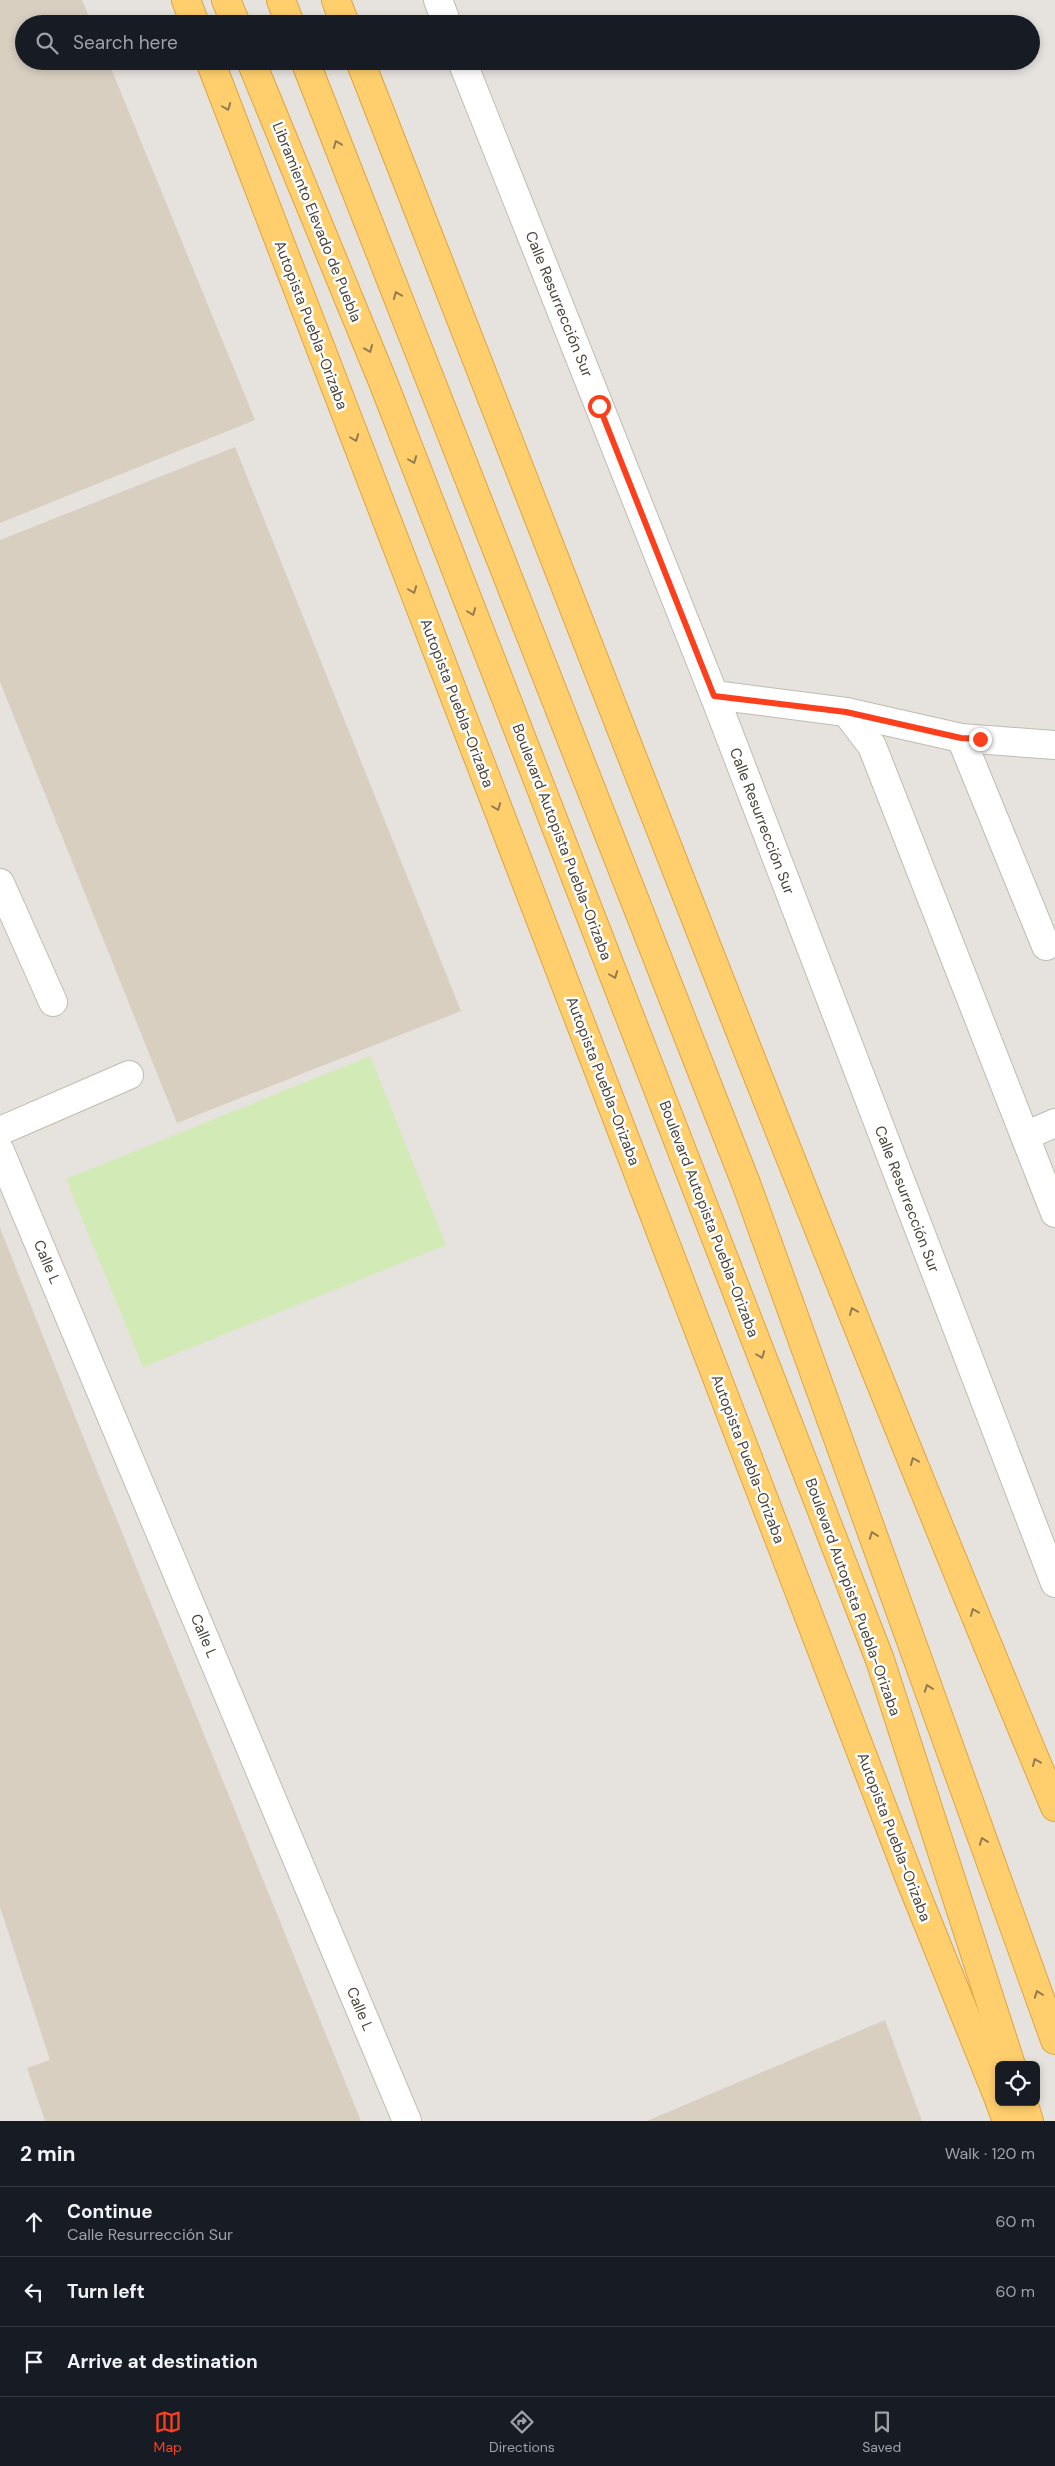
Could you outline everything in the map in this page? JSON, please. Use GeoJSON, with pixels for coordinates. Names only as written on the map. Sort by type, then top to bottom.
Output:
{"type":"FeatureCollection","features":[{"type":"Feature","properties":{"kind":"highway"},"geometry":{"type":"LineString","coordinates":[[186,0],[192,15]]}},
{"type":"Feature","properties":{"kind":"highway"},"geometry":{"type":"LineString","coordinates":[[226,0],[232,15]]}},
{"type":"Feature","properties":{"kind":"highway"},"geometry":{"type":"LineString","coordinates":[[281,0],[287,15]]}},
{"type":"Feature","properties":{"kind":"highway"},"geometry":{"type":"LineString","coordinates":[[336,0],[342,15]]}},
{"type":"Feature","properties":{"kind":"highway","name":"Autopista Puebla-Orizaba"},"geometry":{"type":"LineString","coordinates":[[213,70],[903,1860],[995,2091]]}},
{"type":"Feature","properties":{"kind":"highway","name":"Libramiento Elevado de Puebla"},"geometry":{"type":"LineString","coordinates":[[255,70],[383,382]]}},
{"type":"Feature","properties":{"kind":"highway"},"geometry":{"type":"LineString","coordinates":[[309,70],[747,1186],[1055,2040]]}},
{"type":"Feature","properties":{"kind":"highway"},"geometry":{"type":"LineString","coordinates":[[364,70],[758,1074],[996,1667],[1055,1807]]}},
{"type":"Feature","properties":{"kind":"highway","name":"Boulevard Autopista Puebla-Orizaba"},"geometry":{"type":"LineString","coordinates":[[383,382],[880,1660],[1010,2061]]}},
{"type":"Feature","properties":{"kind":"highway","name":"Autopista Puebla-Orizaba"},"geometry":{"type":"LineString","coordinates":[[1001,2106],[1008,2121]]}},
{"type":"Feature","properties":{"kind":"highway"},"geometry":{"type":"LineString","coordinates":[[1024,2106],[1029,2121]]}},
{"type":"Feature","properties":{"kind":"street"},"geometry":{"type":"LineString","coordinates":[[438,0],[444,15]]}},
{"type":"Feature","properties":{"kind":"street","name":"Calle Resurrección Sur"},"geometry":{"type":"LineString","coordinates":[[466,70],[714,696],[1055,1583]]}},
{"type":"Feature","properties":{"kind":"street"},"geometry":{"type":"LineString","coordinates":[[714,696],[846,712],[961,738],[1055,745]]}},
{"type":"Feature","properties":{"kind":"street"},"geometry":{"type":"LineString","coordinates":[[846,712],[872,746],[1055,1212]]}},
{"type":"Feature","properties":{"kind":"street"},"geometry":{"type":"LineString","coordinates":[[961,738],[1046,946]]}},
{"type":"Feature","properties":{"kind":"street"},"geometry":{"type":"LineString","coordinates":[[0,883],[52,1002]]}},
{"type":"Feature","properties":{"kind":"street"},"geometry":{"type":"LineString","coordinates":[[0,1131],[129,1075]]}},
{"type":"Feature","properties":{"kind":"street"},"geometry":{"type":"LineString","coordinates":[[1025,1136],[1055,1123]]}},
{"type":"Feature","properties":{"kind":"street","name":"Calle L"},"geometry":{"type":"LineString","coordinates":[[0,1151],[407,2121]]}},
{"type":"Feature","properties":{"kind":"shaded area"},"geometry":{"type":"Polygon","coordinates":[[[0,0],[1055,0],[1055,2121],[0,2121],[0,0]]]}},
{"type":"Feature","properties":{"kind":"green space"},"geometry":{"type":"Polygon","coordinates":[[[370,1056],[446,1245],[143,1367],[66,1179],[370,1056]]]}},
{"type":"Feature","properties":{"kind":"building"},"geometry":{"type":"Polygon","coordinates":[[[0,0],[82,0],[88,15],[15,15],[15,70],[112,70],[255,420],[0,523],[0,0]]]}},
{"type":"Feature","properties":{"kind":"building"},"geometry":{"type":"Polygon","coordinates":[[[235,447],[461,1011],[177,1123],[0,682],[0,540],[235,447]]]}},
{"type":"Feature","properties":{"kind":"building"},"geometry":{"type":"Polygon","coordinates":[[[0,1228],[361,2121],[45,2121],[27,2068],[50,2060],[0,1907],[0,1228]]]}},
{"type":"Feature","properties":{"kind":"building"},"geometry":{"type":"Polygon","coordinates":[[[885,2020],[922,2121],[647,2121],[885,2020]]]}},
{"type":"Feature","properties":{"kind":"route"},"geometry":{"type":"LineString","coordinates":[[599,406],[714,696],[846,712],[924,728],[961,738],[980,739]]}}]}
